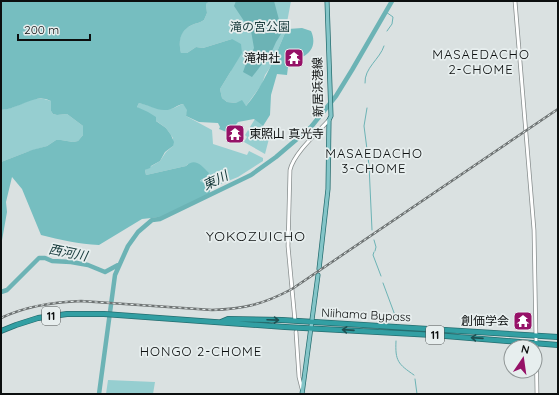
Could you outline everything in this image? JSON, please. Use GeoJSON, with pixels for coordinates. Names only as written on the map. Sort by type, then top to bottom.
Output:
{"type":"FeatureCollection","features":[{"type":"Feature","properties":{"kind":"highway","name":"Niihama Bypass"},"geometry":{"type":"LineString","coordinates":[[1,331],[38,318],[67,314],[104,314],[503,340]]}},
{"type":"Feature","properties":{"kind":"highway","name":"Niihama Bypass"},"geometry":{"type":"LineString","coordinates":[[221,322],[228,319],[295,321],[558,337]]}},
{"type":"Feature","properties":{"kind":"highway","name":"Niihama Bypass"},"geometry":{"type":"LineString","coordinates":[[543,344],[558,345]]}},
{"type":"Feature","properties":{"kind":"main road","name":"新居浜港線"},"geometry":{"type":"LineString","coordinates":[[319,269],[328,189],[330,97],[327,1]]}},
{"type":"Feature","properties":{"kind":"main road"},"geometry":{"type":"LineString","coordinates":[[302,392],[318,275]]}},
{"type":"Feature","properties":{"kind":"street"},"geometry":{"type":"LineString","coordinates":[[515,1],[534,230],[536,336]]}},
{"type":"Feature","properties":{"kind":"street"},"geometry":{"type":"LineString","coordinates":[[295,321],[288,246],[290,170],[299,154],[329,120]]}},
{"type":"Feature","properties":{"kind":"street"},"geometry":{"type":"LineString","coordinates":[[296,332],[299,377],[302,392]]}},
{"type":"Feature","properties":{"kind":"street"},"geometry":{"type":"LineString","coordinates":[[537,379],[537,394]]}},
{"type":"Feature","properties":{"kind":"green space","name":"滝の宮公園"},"geometry":{"type":"Polygon","coordinates":[[[208,1],[291,1],[285,33],[271,66],[265,75],[262,84],[246,106],[227,102],[222,98],[220,89],[231,71],[232,39],[203,48],[196,47],[187,53],[181,53],[180,37],[182,33],[188,27],[204,20],[207,13],[206,4],[208,1]]]}},
{"type":"Feature","properties":{"kind":"green space"},"geometry":{"type":"Polygon","coordinates":[[[33,99],[44,99],[51,101],[51,111],[53,114],[67,114],[83,126],[83,135],[78,141],[73,142],[56,140],[47,146],[1,162],[1,110],[11,108],[33,99]]]}},
{"type":"Feature","properties":{"kind":"green space"},"geometry":{"type":"Polygon","coordinates":[[[139,103],[165,109],[174,108],[183,104],[188,110],[186,116],[212,130],[213,144],[247,155],[249,151],[263,158],[263,161],[238,177],[211,188],[200,182],[202,179],[188,164],[186,166],[146,175],[145,170],[160,161],[166,152],[173,146],[173,138],[166,128],[137,107],[139,103]]]}},
{"type":"Feature","properties":{"kind":"green space"},"geometry":{"type":"Polygon","coordinates":[[[255,119],[266,129],[271,131],[265,154],[244,142],[247,137],[245,135],[255,119]]]}},
{"type":"Feature","properties":{"kind":"green space"},"geometry":{"type":"Polygon","coordinates":[[[108,380],[155,382],[153,394],[106,394],[108,380]]]}},
{"type":"Feature","properties":{"kind":"shaded area"},"geometry":{"type":"Polygon","coordinates":[[[1,1],[209,1],[206,4],[207,13],[204,20],[188,27],[182,33],[180,41],[181,53],[187,53],[196,47],[203,48],[232,39],[241,44],[242,53],[220,89],[222,98],[227,102],[236,103],[242,100],[246,106],[263,81],[288,29],[302,28],[311,31],[313,43],[309,52],[302,57],[299,67],[288,67],[287,75],[277,74],[271,95],[270,115],[263,126],[254,119],[238,122],[229,133],[219,129],[220,127],[218,123],[199,122],[186,116],[187,110],[183,104],[167,110],[158,109],[139,103],[137,107],[156,117],[156,121],[166,128],[174,142],[173,146],[165,152],[160,161],[145,170],[146,175],[186,166],[189,163],[195,162],[201,165],[209,173],[207,177],[200,181],[211,188],[209,195],[161,217],[142,219],[99,245],[70,242],[41,235],[22,189],[12,177],[6,202],[7,212],[1,246],[1,162],[47,146],[56,140],[73,142],[78,141],[83,135],[83,126],[67,114],[53,114],[51,111],[51,101],[42,98],[1,110],[1,1]]]}},
{"type":"Feature","properties":{"kind":"shaded area"},"geometry":{"type":"Polygon","coordinates":[[[236,1],[274,1],[282,31],[272,51],[252,77],[243,72],[248,58],[254,48],[251,31],[253,25],[250,23],[246,24],[234,6],[236,1]]]}},
{"type":"Feature","properties":{"kind":"waterway","name":"東川"},"geometry":{"type":"LineString","coordinates":[[99,394],[115,275],[128,246],[138,232],[152,220],[160,219],[251,175],[276,157],[311,127],[336,96],[392,1]]}},
{"type":"Feature","properties":{"kind":"waterway"},"geometry":{"type":"LineString","coordinates":[[386,12],[393,17],[392,24],[387,31]]}},
{"type":"Feature","properties":{"kind":"waterway"},"geometry":{"type":"LineString","coordinates":[[365,83],[367,73],[384,46]]}},
{"type":"Feature","properties":{"kind":"waterway"},"geometry":{"type":"LineString","coordinates":[[367,108],[364,126],[369,165],[372,230]]}},
{"type":"Feature","properties":{"kind":"waterway"},"geometry":{"type":"LineString","coordinates":[[374,240],[376,247],[375,251]]}},
{"type":"Feature","properties":{"kind":"waterway"},"geometry":{"type":"LineString","coordinates":[[374,252],[373,255],[381,276]]}},
{"type":"Feature","properties":{"kind":"waterway","name":"西河川"},"geometry":{"type":"LineString","coordinates":[[1,292],[7,290],[39,258],[88,265],[105,272],[118,265]]}},
{"type":"Feature","properties":{"kind":"waterway"},"geometry":{"type":"LineString","coordinates":[[383,283],[396,318]]}},
{"type":"Feature","properties":{"kind":"waterway"},"geometry":{"type":"LineString","coordinates":[[396,341],[397,358],[401,365],[414,375]]}},
{"type":"Feature","properties":{"kind":"waterway"},"geometry":{"type":"LineString","coordinates":[[415,379],[417,394]]}},
{"type":"Feature","properties":{"kind":"railway"},"geometry":{"type":"LineString","coordinates":[[1,318],[20,310],[50,304],[81,301],[212,310],[244,307],[263,302],[292,289],[558,109]]}},
{"type":"Feature","properties":{"kind":"place","name":"滝神社"},"geometry":{"type":"Point","coordinates":[294,58]}},
{"type":"Feature","properties":{"kind":"place","name":"東照山 真光寺"},"geometry":{"type":"Point","coordinates":[235,134]}},
{"type":"Feature","properties":{"kind":"place","name":"創価学会"},"geometry":{"type":"Point","coordinates":[523,321]}},
{"type":"Feature","properties":{"kind":"district","name":"MASAEDACHO 2-CHOME"},"geometry":{"type":"Point","coordinates":[481,62]}},
{"type":"Feature","properties":{"kind":"district","name":"MASAEDACHO 3-CHOME"},"geometry":{"type":"Point","coordinates":[374,160]}},
{"type":"Feature","properties":{"kind":"district","name":"YOKOZUICHO"},"geometry":{"type":"Point","coordinates":[256,236]}},
{"type":"Feature","properties":{"kind":"district","name":"HONGO 2-CHOME"},"geometry":{"type":"Point","coordinates":[201,351]}}]}
